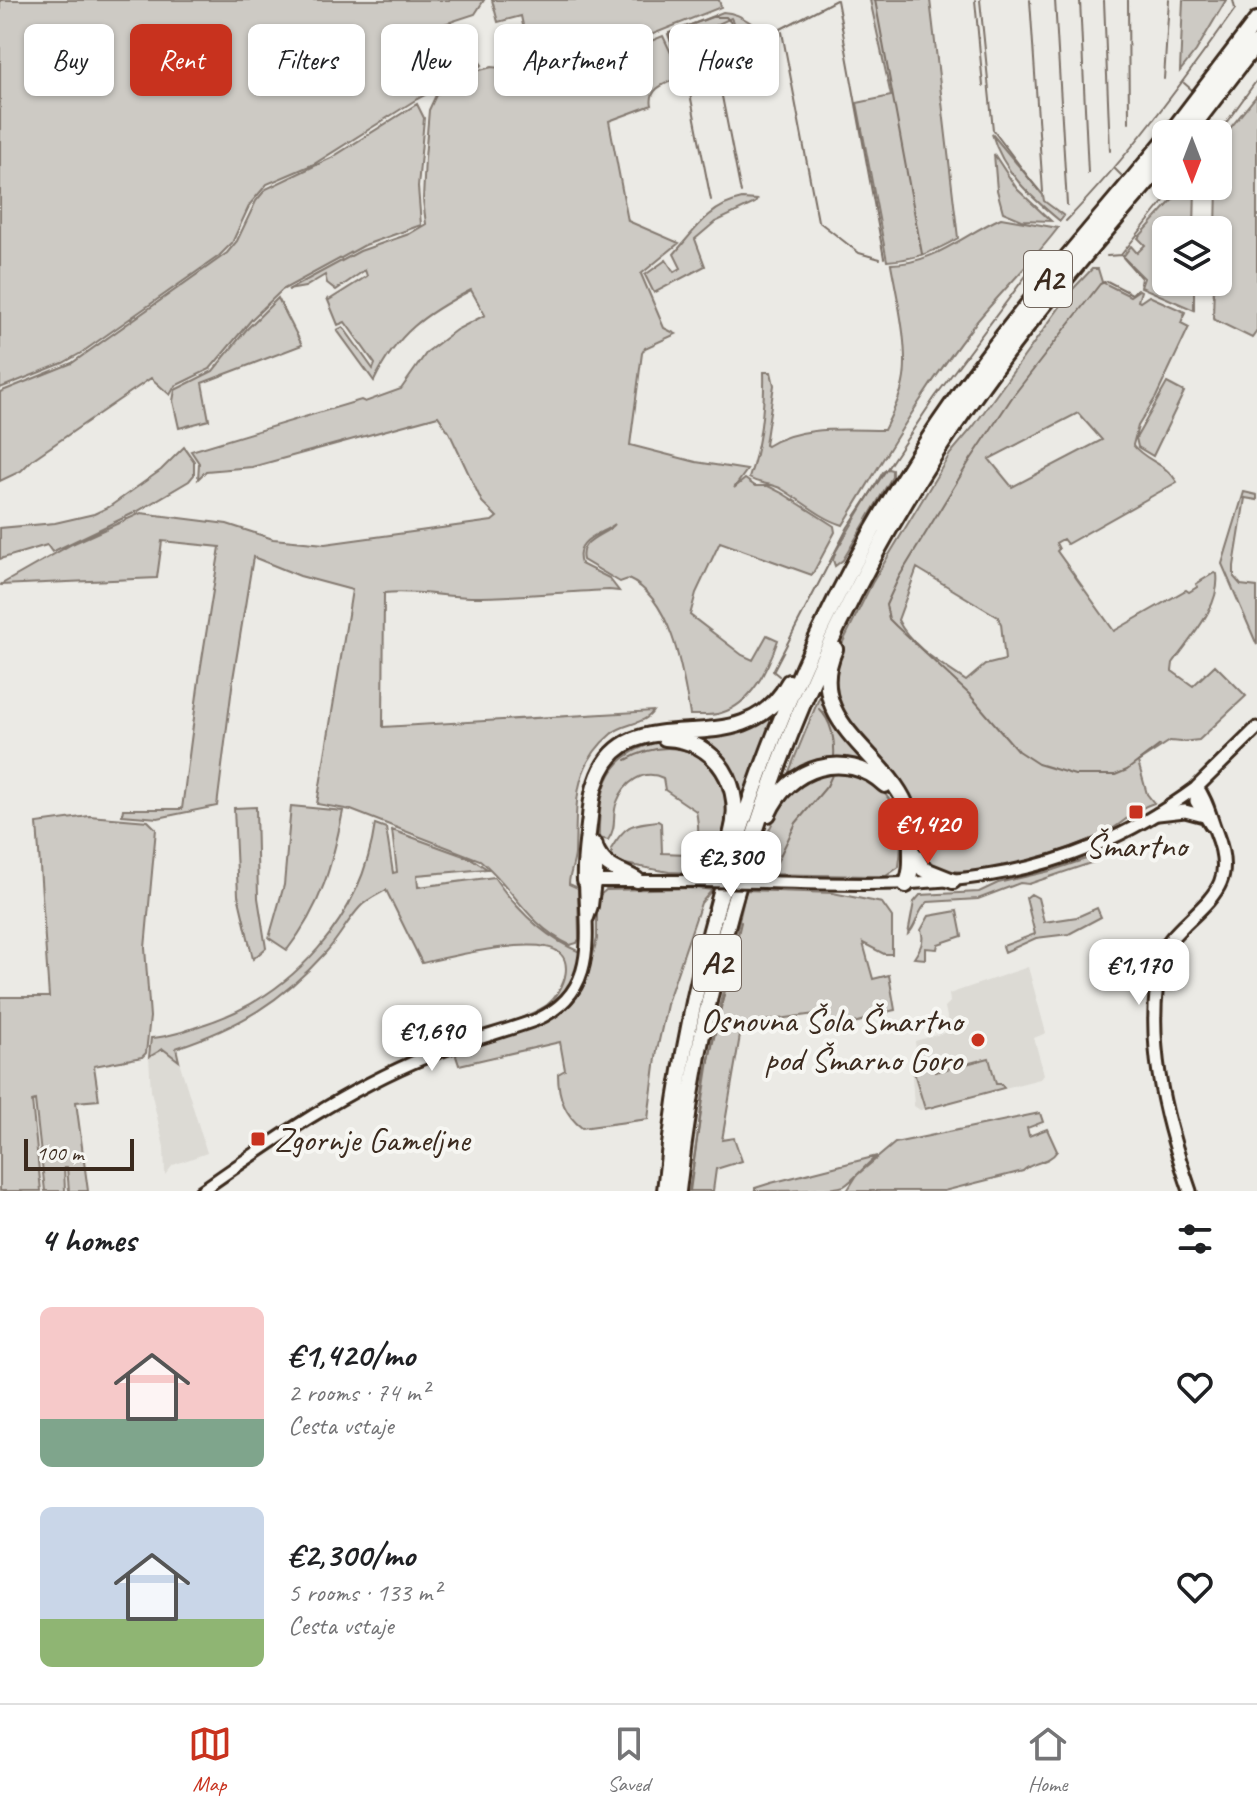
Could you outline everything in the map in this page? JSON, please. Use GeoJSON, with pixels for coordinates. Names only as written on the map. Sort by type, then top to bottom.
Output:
{"type":"FeatureCollection","features":[{"type":"Feature","properties":{"kind":"highway"},"geometry":{"type":"LineString","coordinates":[[1181,120],[1257,20]]}},
{"type":"Feature","properties":{"kind":"highway"},"geometry":{"type":"LineString","coordinates":[[1198,120],[1257,43]]}},
{"type":"Feature","properties":{"kind":"highway","name":"A2"},"geometry":{"type":"LineString","coordinates":[[665,1191],[686,1044],[722,889],[770,748],[817,638],[884,512],[959,395],[1024,308],[1152,156]]}},
{"type":"Feature","properties":{"kind":"highway","name":"A2"},"geometry":{"type":"LineString","coordinates":[[678,1191],[708,1001],[751,841],[794,724],[846,610],[895,520],[971,401],[1043,306],[1152,177]]}},
{"type":"Feature","properties":{"kind":"highway"},"geometry":{"type":"LineString","coordinates":[[846,610],[844,628],[830,666],[832,703],[845,728],[902,798],[910,821],[911,873],[906,885]]}},
{"type":"Feature","properties":{"kind":"highway"},"geometry":{"type":"LineString","coordinates":[[590,881],[593,792],[600,773],[612,756],[628,743],[649,734],[720,729],[756,719],[777,701],[802,655],[817,638]]}},
{"type":"Feature","properties":{"kind":"highway"},"geometry":{"type":"LineString","coordinates":[[590,881],[599,793],[605,776],[628,749],[648,740],[665,738],[687,742],[702,749],[720,764],[734,792],[735,821],[724,863],[722,889]]}},
{"type":"Feature","properties":{"kind":"highway"},"geometry":{"type":"LineString","coordinates":[[751,841],[763,828],[778,796],[800,776],[826,766],[859,769],[881,781],[900,807],[905,824],[902,872],[906,885]]}},
{"type":"Feature","properties":{"kind":"highway"},"geometry":{"type":"LineString","coordinates":[[595,847],[608,866],[637,880]]}},
{"type":"Feature","properties":{"kind":"highway"},"geometry":{"type":"LineString","coordinates":[[911,850],[923,869],[953,881]]}},
{"type":"Feature","properties":{"kind":"main road"},"geometry":{"type":"LineString","coordinates":[[1214,829],[1196,801],[1197,787],[1257,728]]}},
{"type":"Feature","properties":{"kind":"main road"},"geometry":{"type":"LineString","coordinates":[[1190,1191],[1159,1081],[1157,1007],[1165,948],[1212,895],[1223,875],[1224,855],[1207,802],[1197,787]]}},
{"type":"Feature","properties":{"kind":"main road"},"geometry":{"type":"LineString","coordinates":[[1158,814],[1185,811],[1204,816]]}},
{"type":"Feature","properties":{"kind":"street"},"geometry":{"type":"LineString","coordinates":[[201,1191],[264,1145],[398,1070],[439,1052],[549,1014],[573,992],[581,976],[590,881],[906,885],[1008,873],[1077,853],[1158,814],[1197,787]]}},
{"type":"Feature","properties":{"kind":"shaded area"},"geometry":{"type":"Polygon","coordinates":[[[0,0],[484,0],[475,14],[444,24],[381,24],[381,96],[423,96],[314,164],[267,184],[250,204],[232,243],[219,256],[81,353],[0,388],[0,0]]]}},
{"type":"Feature","properties":{"kind":"shaded area"},"geometry":{"type":"Polygon","coordinates":[[[492,0],[719,0],[721,7],[678,24],[669,24],[669,28],[653,34],[653,24],[523,24],[521,16],[498,22],[492,0]]]}},
{"type":"Feature","properties":{"kind":"shaded area"},"geometry":{"type":"Polygon","coordinates":[[[870,0],[930,0],[958,238],[924,254],[887,261],[857,103],[891,96],[870,0]]]}},
{"type":"Feature","properties":{"kind":"shaded area"},"geometry":{"type":"Polygon","coordinates":[[[1183,0],[1226,0],[1196,51],[1180,71],[1183,0]]]}},
{"type":"Feature","properties":{"kind":"shaded area"},"geometry":{"type":"Polygon","coordinates":[[[723,12],[753,24],[734,24],[731,18],[718,24],[693,24],[723,12]]]}},
{"type":"Feature","properties":{"kind":"shaded area"},"geometry":{"type":"Polygon","coordinates":[[[663,36],[669,49],[669,82],[653,94],[653,40],[663,36]]]}},
{"type":"Feature","properties":{"kind":"shaded area"},"geometry":{"type":"Polygon","coordinates":[[[492,67],[494,96],[653,96],[652,105],[609,121],[628,221],[679,243],[641,274],[664,328],[676,334],[645,348],[642,353],[630,445],[696,462],[747,470],[734,488],[745,479],[755,486],[768,486],[834,526],[835,532],[812,575],[720,542],[696,593],[690,615],[753,660],[767,635],[778,640],[750,693],[742,702],[714,715],[690,715],[673,638],[655,602],[628,579],[620,582],[583,560],[584,547],[615,524],[584,543],[580,556],[581,564],[609,578],[619,591],[471,597],[384,593],[383,727],[653,711],[645,719],[611,734],[598,747],[583,774],[569,884],[578,888],[579,939],[570,945],[542,927],[480,860],[351,810],[317,804],[352,590],[300,576],[253,557],[217,806],[158,818],[122,815],[123,809],[182,809],[220,547],[162,541],[157,578],[0,585],[72,544],[141,513],[227,524],[273,539],[325,544],[492,521],[497,517],[482,502],[449,432],[438,416],[252,467],[206,471],[198,479],[199,463],[191,451],[401,389],[427,352],[456,330],[485,315],[471,290],[440,308],[403,337],[374,381],[337,330],[343,327],[373,369],[375,364],[345,322],[338,325],[327,298],[329,300],[367,276],[365,270],[336,290],[327,283],[325,275],[305,287],[288,290],[360,251],[409,234],[426,224],[423,200],[429,110],[436,96],[478,96],[478,71],[492,67]]]}},
{"type":"Feature","properties":{"kind":"shaded area"},"geometry":{"type":"Polygon","coordinates":[[[1257,95],[1257,331],[1252,338],[1213,319],[1214,296],[1232,296],[1232,216],[1216,216],[1217,200],[1232,200],[1232,126],[1257,95]]]}},
{"type":"Feature","properties":{"kind":"shaded area"},"geometry":{"type":"Polygon","coordinates":[[[417,104],[424,118],[418,187],[421,225],[365,245],[282,290],[252,319],[210,369],[175,386],[170,395],[151,378],[33,459],[21,471],[0,481],[0,392],[72,363],[227,253],[266,189],[331,158],[417,104]]]}},
{"type":"Feature","properties":{"kind":"shaded area"},"geometry":{"type":"Polygon","coordinates":[[[992,134],[1043,195],[1044,201],[1064,216],[1060,221],[1011,172],[992,134]]]}},
{"type":"Feature","properties":{"kind":"shaded area"},"geometry":{"type":"Polygon","coordinates":[[[994,154],[1017,189],[1051,221],[1022,220],[1003,212],[997,190],[994,154]]]}},
{"type":"Feature","properties":{"kind":"shaded area"},"geometry":{"type":"Polygon","coordinates":[[[742,199],[757,200],[715,222],[695,239],[705,266],[654,293],[645,275],[666,260],[674,272],[681,268],[674,254],[696,228],[720,207],[742,199]]]}},
{"type":"Feature","properties":{"kind":"shaded area"},"geometry":{"type":"Polygon","coordinates":[[[1172,200],[1195,200],[1194,216],[1158,216],[1172,200]]]}},
{"type":"Feature","properties":{"kind":"shaded area"},"geometry":{"type":"Polygon","coordinates":[[[1001,218],[1058,228],[984,313],[938,373],[843,525],[780,488],[749,478],[761,426],[764,372],[771,372],[774,385],[767,446],[780,439],[809,432],[884,430],[900,395],[905,370],[902,324],[891,264],[907,263],[935,254],[1001,218]]]}},
{"type":"Feature","properties":{"kind":"shaded area"},"geometry":{"type":"Polygon","coordinates":[[[1152,223],[1152,292],[1141,287],[1144,278],[1123,257],[1131,246],[1137,253],[1145,245],[1138,238],[1152,223]]]}},
{"type":"Feature","properties":{"kind":"shaded area"},"geometry":{"type":"Polygon","coordinates":[[[1092,269],[1098,269],[1102,282],[1130,296],[1141,291],[1140,302],[1149,296],[1185,312],[1181,323],[1189,327],[1156,397],[1138,426],[1133,445],[1167,470],[1177,482],[1067,544],[1063,539],[1056,543],[1057,551],[1114,631],[1217,574],[1210,609],[1173,663],[1172,671],[1193,686],[1215,665],[1246,696],[1199,740],[1170,741],[1138,762],[1147,794],[1154,803],[1109,831],[1085,842],[1018,863],[971,871],[950,871],[933,867],[918,857],[913,822],[834,698],[835,658],[872,583],[950,454],[1073,289],[1092,269]],[[1078,413],[989,459],[1012,487],[1102,440],[1078,413]],[[917,568],[898,620],[910,638],[966,681],[985,665],[1005,660],[998,617],[917,568]]]}},
{"type":"Feature","properties":{"kind":"shaded area"},"geometry":{"type":"Polygon","coordinates":[[[1162,296],[1194,296],[1194,310],[1162,296]]]}},
{"type":"Feature","properties":{"kind":"shaded area"},"geometry":{"type":"Polygon","coordinates":[[[278,298],[302,345],[202,383],[209,420],[179,428],[173,401],[175,390],[213,371],[246,330],[278,298]]]}},
{"type":"Feature","properties":{"kind":"shaded area"},"geometry":{"type":"Polygon","coordinates":[[[1167,383],[1184,392],[1153,456],[1138,447],[1136,438],[1167,383]]]}},
{"type":"Feature","properties":{"kind":"shaded area"},"geometry":{"type":"Polygon","coordinates":[[[184,447],[194,461],[194,475],[189,481],[138,511],[52,552],[47,545],[0,559],[0,528],[55,523],[94,514],[161,470],[184,447]]]}},
{"type":"Feature","properties":{"kind":"shaded area"},"geometry":{"type":"Polygon","coordinates":[[[892,470],[892,477],[843,560],[835,566],[836,551],[883,472],[892,470]]]}},
{"type":"Feature","properties":{"kind":"shaded area"},"geometry":{"type":"Polygon","coordinates":[[[1244,492],[1257,495],[1257,500],[1245,498],[1234,577],[1241,585],[1257,587],[1257,645],[1222,564],[1244,492]]]}},
{"type":"Feature","properties":{"kind":"shaded area"},"geometry":{"type":"Polygon","coordinates":[[[822,697],[875,768],[859,765],[788,774],[822,697]]]}},
{"type":"Feature","properties":{"kind":"shaded area"},"geometry":{"type":"Polygon","coordinates":[[[777,706],[740,810],[737,790],[684,734],[777,706]]]}},
{"type":"Feature","properties":{"kind":"shaded area"},"geometry":{"type":"Polygon","coordinates":[[[663,741],[703,754],[729,789],[730,833],[718,874],[669,872],[614,862],[611,849],[616,841],[629,827],[641,823],[661,823],[662,853],[688,854],[695,845],[698,829],[696,811],[665,790],[663,778],[656,775],[642,776],[629,783],[615,807],[611,835],[608,840],[599,838],[601,803],[610,774],[630,754],[663,741]]]}},
{"type":"Feature","properties":{"kind":"shaded area"},"geometry":{"type":"Polygon","coordinates":[[[831,771],[868,781],[890,801],[900,829],[899,867],[886,876],[759,874],[762,850],[780,809],[807,780],[831,771]]]}},
{"type":"Feature","properties":{"kind":"shaded area"},"geometry":{"type":"Polygon","coordinates":[[[291,806],[343,811],[324,884],[309,917],[287,950],[269,938],[284,885],[291,806]]]}},
{"type":"Feature","properties":{"kind":"shaded area"},"geometry":{"type":"Polygon","coordinates":[[[256,807],[258,898],[266,948],[253,959],[238,895],[234,808],[256,807]]]}},
{"type":"Feature","properties":{"kind":"shaded area"},"geometry":{"type":"Polygon","coordinates":[[[89,816],[148,821],[156,829],[145,948],[150,1017],[146,1053],[142,1057],[94,1066],[99,1100],[76,1102],[88,1191],[69,1191],[67,1167],[64,1167],[65,1191],[45,1191],[35,1100],[32,1101],[41,1191],[0,1191],[0,997],[49,997],[37,823],[89,816]]]}},
{"type":"Feature","properties":{"kind":"shaded area"},"geometry":{"type":"Polygon","coordinates":[[[375,824],[386,828],[393,873],[397,872],[392,830],[472,859],[487,869],[417,875],[418,887],[494,877],[531,921],[580,952],[574,978],[559,998],[538,1012],[513,1022],[553,999],[566,973],[563,957],[546,947],[518,946],[422,963],[386,890],[362,904],[309,970],[258,1011],[220,1031],[176,1048],[179,1061],[163,1049],[149,1057],[151,1038],[185,1031],[237,1011],[267,994],[294,973],[339,921],[368,858],[375,824]]]}},
{"type":"Feature","properties":{"kind":"shaded area"},"geometry":{"type":"Polygon","coordinates":[[[1092,857],[1094,862],[1029,884],[1020,883],[978,899],[928,902],[908,934],[914,902],[920,895],[979,892],[998,883],[1092,857]]]}},
{"type":"Feature","properties":{"kind":"shaded area"},"geometry":{"type":"Polygon","coordinates":[[[606,890],[712,890],[701,903],[668,1000],[657,1050],[648,1119],[582,1128],[571,1117],[561,1097],[558,1074],[565,1070],[560,1042],[459,1065],[456,1056],[459,1048],[538,1024],[572,1003],[587,977],[597,939],[597,904],[606,890]]]}},
{"type":"Feature","properties":{"kind":"shaded area"},"geometry":{"type":"Polygon","coordinates":[[[746,890],[833,893],[882,903],[892,917],[892,954],[884,954],[863,943],[873,979],[889,975],[895,1010],[846,1024],[815,1014],[742,1024],[722,1140],[734,1138],[742,1161],[716,1169],[713,1191],[689,1191],[713,1035],[746,890]]]}},
{"type":"Feature","properties":{"kind":"shaded area"},"geometry":{"type":"Polygon","coordinates":[[[1031,894],[1038,898],[1044,922],[1077,917],[1097,908],[1101,917],[1069,934],[1036,938],[1005,952],[1003,946],[1035,934],[1026,898],[1031,894]]]}},
{"type":"Feature","properties":{"kind":"shaded area"},"geometry":{"type":"Polygon","coordinates":[[[957,911],[962,936],[938,944],[937,949],[925,948],[925,959],[914,958],[922,941],[921,930],[929,916],[957,911]]]}},
{"type":"Feature","properties":{"kind":"shaded area","name":"Osnovna Šola Šmartno pod Šmarno Goro"},"geometry":{"type":"Polygon","coordinates":[[[1028,967],[1046,1033],[1034,1038],[1044,1074],[1040,1079],[920,1110],[914,1106],[911,1061],[916,1050],[915,1041],[947,1032],[945,1007],[950,1002],[949,994],[1028,967]]]}},
{"type":"Feature","properties":{"kind":"shaded area"},"geometry":{"type":"Polygon","coordinates":[[[163,1049],[179,1061],[207,1153],[173,1165],[165,1175],[164,1147],[151,1091],[149,1057],[163,1049]]]}},
{"type":"Feature","properties":{"kind":"shaded area"},"geometry":{"type":"Polygon","coordinates":[[[989,1058],[996,1084],[1004,1088],[925,1109],[913,1069],[933,1064],[935,1072],[989,1058]]]}},
{"type":"Feature","properties":{"kind":"shaded area"},"geometry":{"type":"Polygon","coordinates":[[[1040,1113],[1043,1122],[1027,1128],[1029,1136],[1047,1129],[1057,1151],[1050,1158],[1023,1171],[944,1191],[847,1191],[857,1175],[895,1143],[1040,1113]]]}},
{"type":"Feature","properties":{"kind":"shaded area"},"geometry":{"type":"Polygon","coordinates":[[[877,1156],[844,1186],[755,1191],[755,1188],[771,1183],[877,1156]]]}},
{"type":"Feature","properties":{"kind":"waterway"},"geometry":{"type":"LineString","coordinates":[[711,200],[683,58],[673,52],[669,33],[712,17],[726,17],[748,42],[756,42],[836,0]]}},
{"type":"Feature","properties":{"kind":"waterway"},"geometry":{"type":"LineString","coordinates":[[837,0],[884,258]]}},
{"type":"Feature","properties":{"kind":"waterway"},"geometry":{"type":"LineString","coordinates":[[875,0],[922,254]]}},
{"type":"Feature","properties":{"kind":"waterway"},"geometry":{"type":"LineString","coordinates":[[975,0],[983,86]]}},
{"type":"Feature","properties":{"kind":"waterway"},"geometry":{"type":"LineString","coordinates":[[980,0],[993,130],[1038,190]]}},
{"type":"Feature","properties":{"kind":"waterway"},"geometry":{"type":"LineString","coordinates":[[1030,0],[1043,192]]}},
{"type":"Feature","properties":{"kind":"waterway"},"geometry":{"type":"LineString","coordinates":[[1055,0],[1067,205]]}},
{"type":"Feature","properties":{"kind":"waterway"},"geometry":{"type":"LineString","coordinates":[[1080,0],[1088,173]]}},
{"type":"Feature","properties":{"kind":"waterway"},"geometry":{"type":"LineString","coordinates":[[1104,0],[1110,151]]}},
{"type":"Feature","properties":{"kind":"waterway"},"geometry":{"type":"LineString","coordinates":[[1128,0],[1129,122]]}},
{"type":"Feature","properties":{"kind":"waterway"},"geometry":{"type":"LineString","coordinates":[[1164,79],[1169,0]]}},
{"type":"Feature","properties":{"kind":"waterway"},"geometry":{"type":"LineString","coordinates":[[1066,221],[1112,171],[1175,91],[1235,9],[1233,0]]}},
{"type":"Feature","properties":{"kind":"waterway"},"geometry":{"type":"LineString","coordinates":[[782,32],[818,221],[859,253],[880,259]]}},
{"type":"Feature","properties":{"kind":"waterway"},"geometry":{"type":"LineString","coordinates":[[1228,120],[1257,80]]}},
{"type":"Feature","properties":{"kind":"waterway"},"geometry":{"type":"LineString","coordinates":[[1184,83],[1192,90]]}},
{"type":"Feature","properties":{"kind":"waterway"},"geometry":{"type":"LineString","coordinates":[[722,96],[741,193]]}},
{"type":"Feature","properties":{"kind":"waterway"},"geometry":{"type":"LineString","coordinates":[[1114,168],[1121,175]]}},
{"type":"Feature","properties":{"kind":"waterway"},"geometry":{"type":"LineString","coordinates":[[1121,255],[1165,200]]}},
{"type":"Feature","properties":{"kind":"waterway"},"geometry":{"type":"LineString","coordinates":[[1107,256],[1121,255],[1141,278],[1140,284]]}},
{"type":"Feature","properties":{"kind":"waterway"},"geometry":{"type":"LineString","coordinates":[[779,676],[773,671],[848,527],[935,397],[1028,273]]}},
{"type":"Feature","properties":{"kind":"waterway"},"geometry":{"type":"LineString","coordinates":[[1137,289],[1132,294],[1107,281],[1100,284],[1013,396],[899,577],[886,605],[889,619],[969,694],[1018,751],[1038,764],[1075,775],[1115,775],[1127,770],[1160,745]]}},
{"type":"Feature","properties":{"kind":"waterway"},"geometry":{"type":"LineString","coordinates":[[819,709],[832,732],[834,757]]}},
{"type":"Feature","properties":{"kind":"waterway"},"geometry":{"type":"LineString","coordinates":[[626,760],[640,753],[669,748],[683,750],[706,763],[716,775],[725,796],[722,839]]}},
{"type":"Feature","properties":{"kind":"waterway"},"geometry":{"type":"LineString","coordinates":[[777,862],[796,823],[827,786],[833,773]]}},
{"type":"Feature","properties":{"kind":"waterway"},"geometry":{"type":"LineString","coordinates":[[690,1191],[706,1072],[741,922]]}},
{"type":"Feature","properties":{"kind":"place","name":"Šmartno"},"geometry":{"type":"Point","coordinates":[1136,812]}},
{"type":"Feature","properties":{"kind":"place","name":"Osnovna Šola Šmartno pod Šmarno Goro"},"geometry":{"type":"Point","coordinates":[978,1040]}},
{"type":"Feature","properties":{"kind":"place","name":"Zgornje Gameljne"},"geometry":{"type":"Point","coordinates":[258,1139]}}]}
